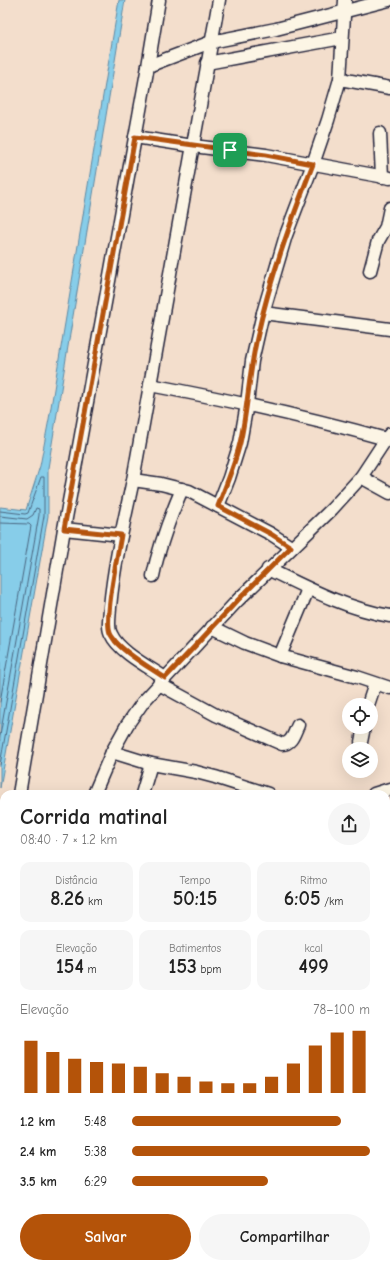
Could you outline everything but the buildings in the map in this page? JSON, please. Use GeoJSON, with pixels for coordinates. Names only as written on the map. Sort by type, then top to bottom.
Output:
{"type":"FeatureCollection","features":[{"type":"Feature","properties":{"kind":"street"},"geometry":{"type":"LineString","coordinates":[[21,790],[64,529],[159,0]]}},
{"type":"Feature","properties":{"kind":"street"},"geometry":{"type":"LineString","coordinates":[[219,0],[134,480],[121,535],[111,594],[109,617],[110,632],[115,641],[162,681],[216,715],[282,744],[289,742],[298,725]]}},
{"type":"Feature","properties":{"kind":"street"},"geometry":{"type":"LineString","coordinates":[[148,66],[211,42],[276,29],[344,6],[389,0]]}},
{"type":"Feature","properties":{"kind":"street"},"geometry":{"type":"LineString","coordinates":[[218,506],[240,444],[247,404],[252,361],[263,313],[286,235],[313,164],[340,79],[344,6]]}},
{"type":"Feature","properties":{"kind":"street"},"geometry":{"type":"LineString","coordinates":[[207,63],[342,38]]}},
{"type":"Feature","properties":{"kind":"street"},"geometry":{"type":"LineString","coordinates":[[340,79],[390,88]]}},
{"type":"Feature","properties":{"kind":"street"},"geometry":{"type":"LineString","coordinates":[[135,137],[266,155],[386,177],[380,133]]}},
{"type":"Feature","properties":{"kind":"street"},"geometry":{"type":"LineString","coordinates":[[370,271],[378,241],[386,227],[390,208]]}},
{"type":"Feature","properties":{"kind":"street"},"geometry":{"type":"LineString","coordinates":[[263,313],[390,329]]}},
{"type":"Feature","properties":{"kind":"street"},"geometry":{"type":"LineString","coordinates":[[96,790],[112,752],[127,725],[144,702],[212,627],[268,569],[332,509],[362,477],[388,436],[247,404],[150,385]]}},
{"type":"Feature","properties":{"kind":"street"},"geometry":{"type":"LineString","coordinates":[[362,477],[390,493]]}},
{"type":"Feature","properties":{"kind":"street"},"geometry":{"type":"LineString","coordinates":[[134,480],[182,489],[271,534],[291,547]]}},
{"type":"Feature","properties":{"kind":"street"},"geometry":{"type":"LineString","coordinates":[[153,576],[163,538],[182,489]]}},
{"type":"Feature","properties":{"kind":"street"},"geometry":{"type":"LineString","coordinates":[[64,529],[121,535]]}},
{"type":"Feature","properties":{"kind":"street"},"geometry":{"type":"LineString","coordinates":[[268,569],[308,589],[372,613],[390,616]]}},
{"type":"Feature","properties":{"kind":"street"},"geometry":{"type":"LineString","coordinates":[[280,656],[308,589]]}},
{"type":"Feature","properties":{"kind":"street"},"geometry":{"type":"LineString","coordinates":[[212,627],[245,643],[280,656],[390,688]]}},
{"type":"Feature","properties":{"kind":"street"},"geometry":{"type":"LineString","coordinates":[[370,698],[375,684]]}},
{"type":"Feature","properties":{"kind":"street"},"geometry":{"type":"LineString","coordinates":[[361,742],[363,734]]}},
{"type":"Feature","properties":{"kind":"street"},"geometry":{"type":"LineString","coordinates":[[112,752],[151,764],[196,772],[255,790]]}},
{"type":"Feature","properties":{"kind":"street"},"geometry":{"type":"LineString","coordinates":[[143,790],[151,764]]}},
{"type":"Feature","properties":{"kind":"water"},"geometry":{"type":"Polygon","coordinates":[[[119,0],[125,0],[48,468],[48,516],[0,788],[0,507],[26,510],[40,466],[119,0]]]}},
{"type":"Feature","properties":{"kind":"route"},"geometry":{"type":"LineString","coordinates":[[135,137],[230,150],[313,164],[286,235],[263,313],[252,361],[247,404],[240,444],[218,506],[271,534],[291,547],[212,627],[165,678],[125,650],[115,641],[110,632],[109,617],[111,594],[121,535],[64,529],[135,137]]}}]}
